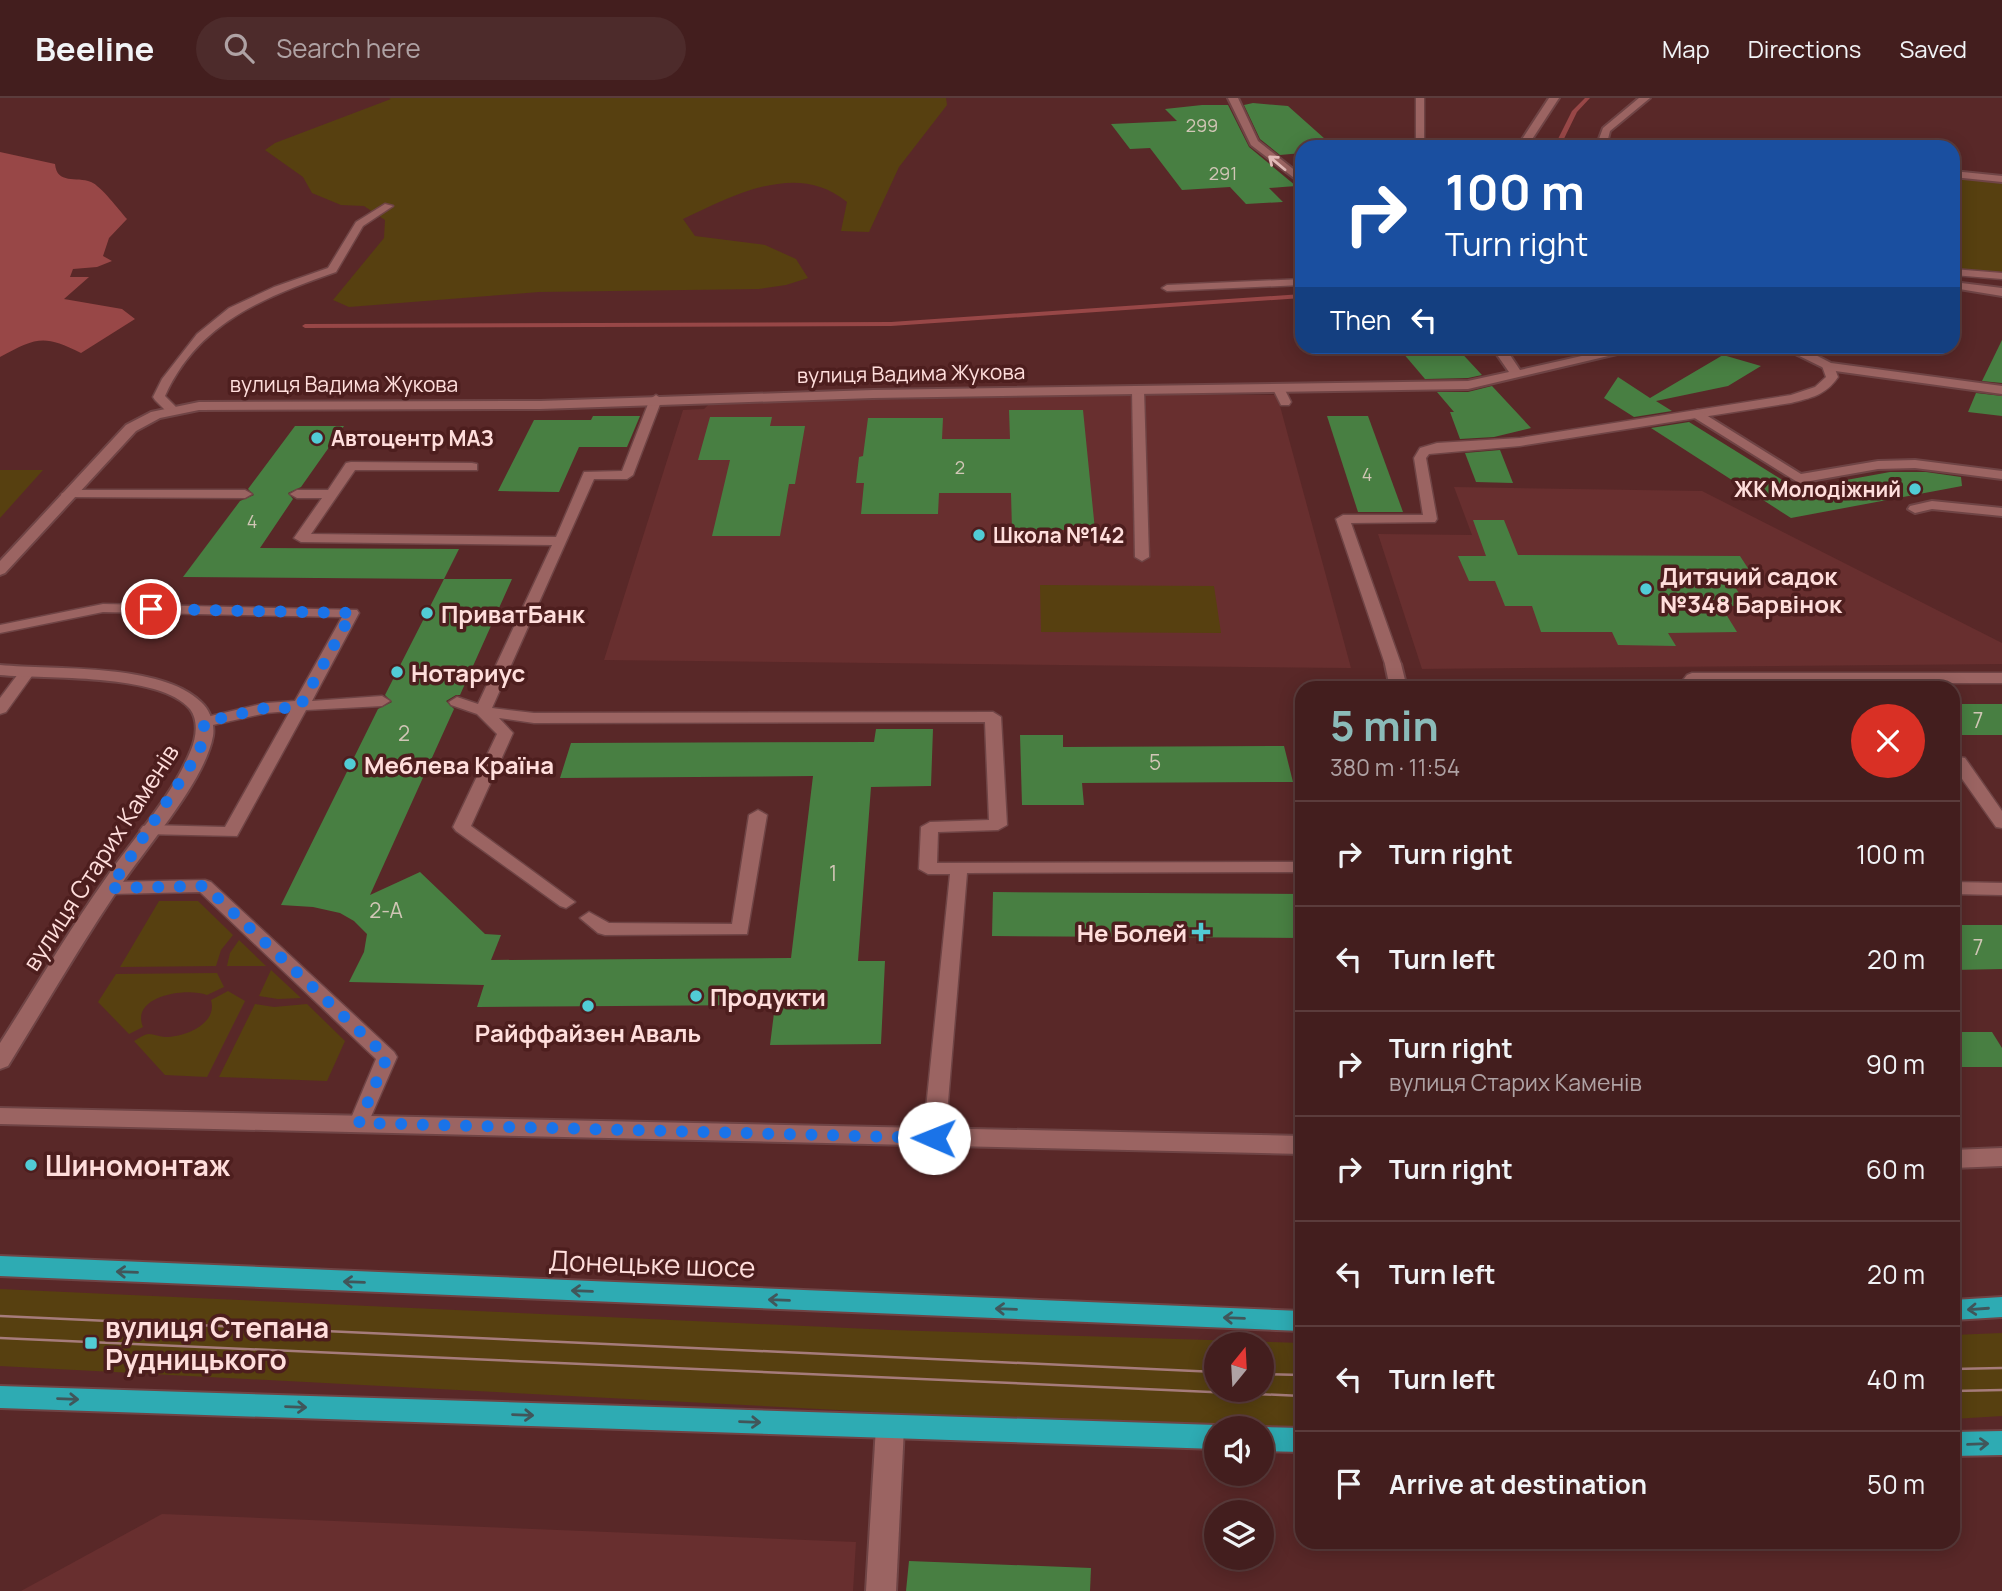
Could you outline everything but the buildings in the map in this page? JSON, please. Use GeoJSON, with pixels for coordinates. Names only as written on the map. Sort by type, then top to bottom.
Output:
{"type":"FeatureCollection","features":[{"type":"Feature","properties":{"kind":"highway","name":"Донецьке шосе"},"geometry":{"type":"LineString","coordinates":[[0,1266],[1295,1321]]}},
{"type":"Feature","properties":{"kind":"highway"},"geometry":{"type":"LineString","coordinates":[[1960,1310],[2002,1307]]}},
{"type":"Feature","properties":{"kind":"highway"},"geometry":{"type":"LineString","coordinates":[[0,1397],[1204,1437]]}},
{"type":"Feature","properties":{"kind":"highway"},"geometry":{"type":"LineString","coordinates":[[1274,1439],[1295,1440]]}},
{"type":"Feature","properties":{"kind":"highway"},"geometry":{"type":"LineString","coordinates":[[1960,1444],[2002,1443]]}},
{"type":"Feature","properties":{"kind":"street"},"geometry":{"type":"LineString","coordinates":[[1233,98],[1254,144],[1295,176]]}},
{"type":"Feature","properties":{"kind":"street"},"geometry":{"type":"LineString","coordinates":[[1527,140],[1554,98]]}},
{"type":"Feature","properties":{"kind":"street"},"geometry":{"type":"LineString","coordinates":[[1603,140],[1605,130],[1645,98]]}},
{"type":"Feature","properties":{"kind":"street"},"geometry":{"type":"LineString","coordinates":[[1960,175],[2002,179]]}},
{"type":"Feature","properties":{"kind":"street"},"geometry":{"type":"LineString","coordinates":[[1960,286],[2002,292]]}},
{"type":"Feature","properties":{"kind":"street"},"geometry":{"type":"LineString","coordinates":[[1503,354],[1517,374]]}},
{"type":"Feature","properties":{"kind":"street","name":"вулиця Вадима Жукова"},"geometry":{"type":"LineString","coordinates":[[173,411],[199,406],[245,405],[540,405],[656,400],[1468,385],[1609,354]]}},
{"type":"Feature","properties":{"kind":"street"},"geometry":{"type":"LineString","coordinates":[[1806,354],[1828,366],[2002,390]]}},
{"type":"Feature","properties":{"kind":"street"},"geometry":{"type":"LineString","coordinates":[[0,570],[131,428],[156,415],[173,411]]}},
{"type":"Feature","properties":{"kind":"street"},"geometry":{"type":"LineString","coordinates":[[1698,414],[1799,479],[1878,465],[1915,464],[2002,475]]}},
{"type":"Feature","properties":{"kind":"street"},"geometry":{"type":"LineString","coordinates":[[1915,509],[1932,505],[2002,512]]}},
{"type":"Feature","properties":{"kind":"street"},"geometry":{"type":"LineString","coordinates":[[1393,664],[1397,681]]}},
{"type":"Feature","properties":{"kind":"street"},"geometry":{"type":"LineString","coordinates":[[0,670],[98,676],[156,685],[178,693],[196,706],[204,722]]}},
{"type":"Feature","properties":{"kind":"street","name":"вулиця Старих Каменів"},"geometry":{"type":"LineString","coordinates":[[0,1060],[198,754],[204,737],[204,722]]}},
{"type":"Feature","properties":{"kind":"street"},"geometry":{"type":"LineString","coordinates":[[0,1116],[1295,1145]]}},
{"type":"Feature","properties":{"kind":"street"},"geometry":{"type":"LineString","coordinates":[[1960,1158],[2002,1157]]}},
{"type":"Feature","properties":{"kind":"street"},"geometry":{"type":"LineString","coordinates":[[881,1591],[890,1427]]}},
{"type":"Feature","properties":{"kind":"lane"},"geometry":{"type":"LineString","coordinates":[[1420,98],[1420,140]]}},
{"type":"Feature","properties":{"kind":"lane"},"geometry":{"type":"LineString","coordinates":[[173,411],[159,397],[166,381],[201,336],[233,310],[278,289],[332,270],[359,224],[388,206]]}},
{"type":"Feature","properties":{"kind":"lane"},"geometry":{"type":"LineString","coordinates":[[1960,273],[2002,276]]}},
{"type":"Feature","properties":{"kind":"lane"},"geometry":{"type":"LineString","coordinates":[[1167,288],[1295,282]]}},
{"type":"Feature","properties":{"kind":"lane"},"geometry":{"type":"LineString","coordinates":[[1393,664],[1343,519],[1430,519],[1420,458],[1424,451],[1437,447],[1520,442],[1812,394],[1826,386],[1832,377],[1828,366]]}},
{"type":"Feature","properties":{"kind":"lane"},"geometry":{"type":"LineString","coordinates":[[1278,387],[1285,402]]}},
{"type":"Feature","properties":{"kind":"lane"},"geometry":{"type":"LineString","coordinates":[[1138,390],[1142,557]]}},
{"type":"Feature","properties":{"kind":"lane"},"geometry":{"type":"LineString","coordinates":[[483,711],[589,475],[627,475],[656,400]]}},
{"type":"Feature","properties":{"kind":"lane"},"geometry":{"type":"LineString","coordinates":[[472,467],[351,466],[301,538],[561,541]]}},
{"type":"Feature","properties":{"kind":"lane"},"geometry":{"type":"LineString","coordinates":[[68,494],[245,494]]}},
{"type":"Feature","properties":{"kind":"lane"},"geometry":{"type":"LineString","coordinates":[[297,494],[332,494]]}},
{"type":"Feature","properties":{"kind":"lane"},"geometry":{"type":"LineString","coordinates":[[0,629],[103,608],[352,613],[231,832],[149,830]]}},
{"type":"Feature","properties":{"kind":"lane"},"geometry":{"type":"LineString","coordinates":[[0,709],[26,673]]}},
{"type":"Feature","properties":{"kind":"lane"},"geometry":{"type":"LineString","coordinates":[[1690,681],[1692,678],[2002,678]]}},
{"type":"Feature","properties":{"kind":"lane"},"geometry":{"type":"LineString","coordinates":[[204,722],[266,708],[382,701]]}},
{"type":"Feature","properties":{"kind":"lane"},"geometry":{"type":"LineString","coordinates":[[457,702],[483,711],[534,718],[993,717],[998,825],[930,827],[928,869],[1295,867]]}},
{"type":"Feature","properties":{"kind":"lane"},"geometry":{"type":"LineString","coordinates":[[483,711],[505,733],[462,827],[566,902]]}},
{"type":"Feature","properties":{"kind":"lane"},"geometry":{"type":"LineString","coordinates":[[1960,762],[2002,823]]}},
{"type":"Feature","properties":{"kind":"lane"},"geometry":{"type":"LineString","coordinates":[[597,923],[740,930],[758,816]]}},
{"type":"Feature","properties":{"kind":"lane"},"geometry":{"type":"LineString","coordinates":[[934,1138],[959,868]]}},
{"type":"Feature","properties":{"kind":"lane"},"geometry":{"type":"LineString","coordinates":[[110,888],[205,886],[387,1057],[359,1123]]}},
{"type":"Feature","properties":{"kind":"lane"},"geometry":{"type":"LineString","coordinates":[[1960,888],[2002,889]]}},
{"type":"Feature","properties":{"kind":"shaded area"},"geometry":{"type":"Polygon","coordinates":[[[389,98],[946,98],[947,105],[899,167],[869,232],[841,231],[847,202],[828,190],[807,184],[765,186],[744,192],[683,219],[695,236],[765,245],[796,259],[808,278],[759,289],[539,292],[349,307],[333,300],[384,238],[385,220],[364,206],[341,205],[312,193],[303,177],[265,150],[275,143],[391,99],[389,98]]]}},
{"type":"Feature","properties":{"kind":"shaded area"},"geometry":{"type":"Polygon","coordinates":[[[0,152],[55,164],[59,175],[63,177],[95,184],[127,219],[109,238],[103,256],[112,261],[97,267],[73,269],[70,277],[89,277],[64,299],[122,309],[135,319],[81,353],[57,343],[40,341],[31,342],[0,357],[0,152]]]}},
{"type":"Feature","properties":{"kind":"shaded area"},"geometry":{"type":"Polygon","coordinates":[[[1960,179],[2002,182],[2002,272],[1960,269],[1960,179]]]}},
{"type":"Feature","properties":{"kind":"shaded area","name":"Школа №142"},"geometry":{"type":"Polygon","coordinates":[[[1277,395],[1351,668],[604,660],[683,410],[704,409],[710,403],[1277,395]]]}},
{"type":"Feature","properties":{"kind":"shaded area"},"geometry":{"type":"Polygon","coordinates":[[[0,470],[43,470],[0,518],[0,470]]]}},
{"type":"Feature","properties":{"kind":"shaded area","name":"Дитячий садок №348 Барвінок"},"geometry":{"type":"Polygon","coordinates":[[[1454,487],[1702,491],[2002,643],[2002,664],[1422,669],[1378,534],[1472,535],[1454,487]]]}},
{"type":"Feature","properties":{"kind":"shaded area"},"geometry":{"type":"Polygon","coordinates":[[[1040,585],[1214,586],[1221,633],[1041,632],[1040,585]]]}},
{"type":"Feature","properties":{"kind":"shaded area"},"geometry":{"type":"Polygon","coordinates":[[[159,901],[198,901],[233,935],[221,950],[216,966],[120,967],[159,901]]]}},
{"type":"Feature","properties":{"kind":"shaded area"},"geometry":{"type":"Polygon","coordinates":[[[239,940],[266,966],[227,966],[230,953],[239,940]]]}},
{"type":"Feature","properties":{"kind":"shaded area"},"geometry":{"type":"Polygon","coordinates":[[[271,970],[301,998],[259,996],[271,970]]]}},
{"type":"Feature","properties":{"kind":"shaded area"},"geometry":{"type":"Polygon","coordinates":[[[217,973],[224,987],[207,995],[186,992],[162,996],[145,1008],[141,1016],[143,1027],[129,1034],[98,1002],[116,974],[217,973]]]}},
{"type":"Feature","properties":{"kind":"shaded area"},"geometry":{"type":"Polygon","coordinates":[[[228,991],[245,1001],[207,1077],[165,1075],[134,1041],[147,1034],[163,1037],[182,1035],[198,1028],[210,1016],[211,1000],[228,991]]]}},
{"type":"Feature","properties":{"kind":"shaded area"},"geometry":{"type":"Polygon","coordinates":[[[255,1004],[274,1007],[307,1004],[345,1041],[327,1081],[219,1077],[255,1004]]]}},
{"type":"Feature","properties":{"kind":"shaded area"},"geometry":{"type":"Polygon","coordinates":[[[0,1289],[891,1330],[1204,1340],[1204,1402],[1274,1402],[1274,1342],[1295,1343],[1295,1428],[1274,1427],[1274,1416],[1204,1416],[1204,1425],[1048,1421],[0,1366],[0,1289]]]}},
{"type":"Feature","properties":{"kind":"shaded area"},"geometry":{"type":"Polygon","coordinates":[[[2002,1333],[2002,1416],[1960,1419],[1960,1335],[2002,1333]]]}},
{"type":"Feature","properties":{"kind":"shaded area"},"geometry":{"type":"Polygon","coordinates":[[[162,1514],[856,1542],[853,1591],[21,1591],[162,1514]]]}},
{"type":"Feature","properties":{"kind":"waterway"},"geometry":{"type":"LineString","coordinates":[[1560,140],[1575,111],[1588,98]]}},
{"type":"Feature","properties":{"kind":"waterway"},"geometry":{"type":"LineString","coordinates":[[305,326],[891,324],[1295,296]]}},
{"type":"Feature","properties":{"kind":"tram line"},"geometry":{"type":"LineString","coordinates":[[0,1316],[1204,1371]]}},
{"type":"Feature","properties":{"kind":"tram line"},"geometry":{"type":"LineString","coordinates":[[0,1338],[1295,1396]]}},
{"type":"Feature","properties":{"kind":"tram line"},"geometry":{"type":"LineString","coordinates":[[1960,1369],[2002,1368]]}},
{"type":"Feature","properties":{"kind":"tram line"},"geometry":{"type":"LineString","coordinates":[[1274,1374],[1295,1375]]}},
{"type":"Feature","properties":{"kind":"tram line"},"geometry":{"type":"LineString","coordinates":[[1960,1391],[2002,1390]]}},
{"type":"Feature","properties":{"kind":"place","name":"Автоцентр МАЗ"},"geometry":{"type":"Point","coordinates":[317,438]}},
{"type":"Feature","properties":{"kind":"place","name":"ЖК Молодіжний"},"geometry":{"type":"Point","coordinates":[1915,489]}},
{"type":"Feature","properties":{"kind":"place","name":"Школа №142"},"geometry":{"type":"Point","coordinates":[979,535]}},
{"type":"Feature","properties":{"kind":"place","name":"Дитячий садок №348 Барвінок"},"geometry":{"type":"Point","coordinates":[1646,589]}},
{"type":"Feature","properties":{"kind":"place","name":"ПриватБанк"},"geometry":{"type":"Point","coordinates":[427,613]}},
{"type":"Feature","properties":{"kind":"place","name":"Нотариус"},"geometry":{"type":"Point","coordinates":[397,672]}},
{"type":"Feature","properties":{"kind":"place","name":"Меблева Країна"},"geometry":{"type":"Point","coordinates":[350,764]}},
{"type":"Feature","properties":{"kind":"place","name":"Не Болей"},"geometry":{"type":"Point","coordinates":[1201,932]}},
{"type":"Feature","properties":{"kind":"place","name":"Продукти"},"geometry":{"type":"Point","coordinates":[696,996]}},
{"type":"Feature","properties":{"kind":"place","name":"Райффайзен Аваль"},"geometry":{"type":"Point","coordinates":[588,1006]}},
{"type":"Feature","properties":{"kind":"place","name":"Шиномонтаж"},"geometry":{"type":"Point","coordinates":[31,1165]}},
{"type":"Feature","properties":{"kind":"place","name":"вулиця Степана Рудницького"},"geometry":{"type":"Point","coordinates":[91,1343]}},
{"type":"Feature","properties":{"kind":"route"},"geometry":{"type":"LineString","coordinates":[[151,609],[352,613],[299,708],[266,708],[204,722],[204,737],[198,754],[110,888],[205,886],[387,1057],[359,1123],[934,1138]]}}]}
